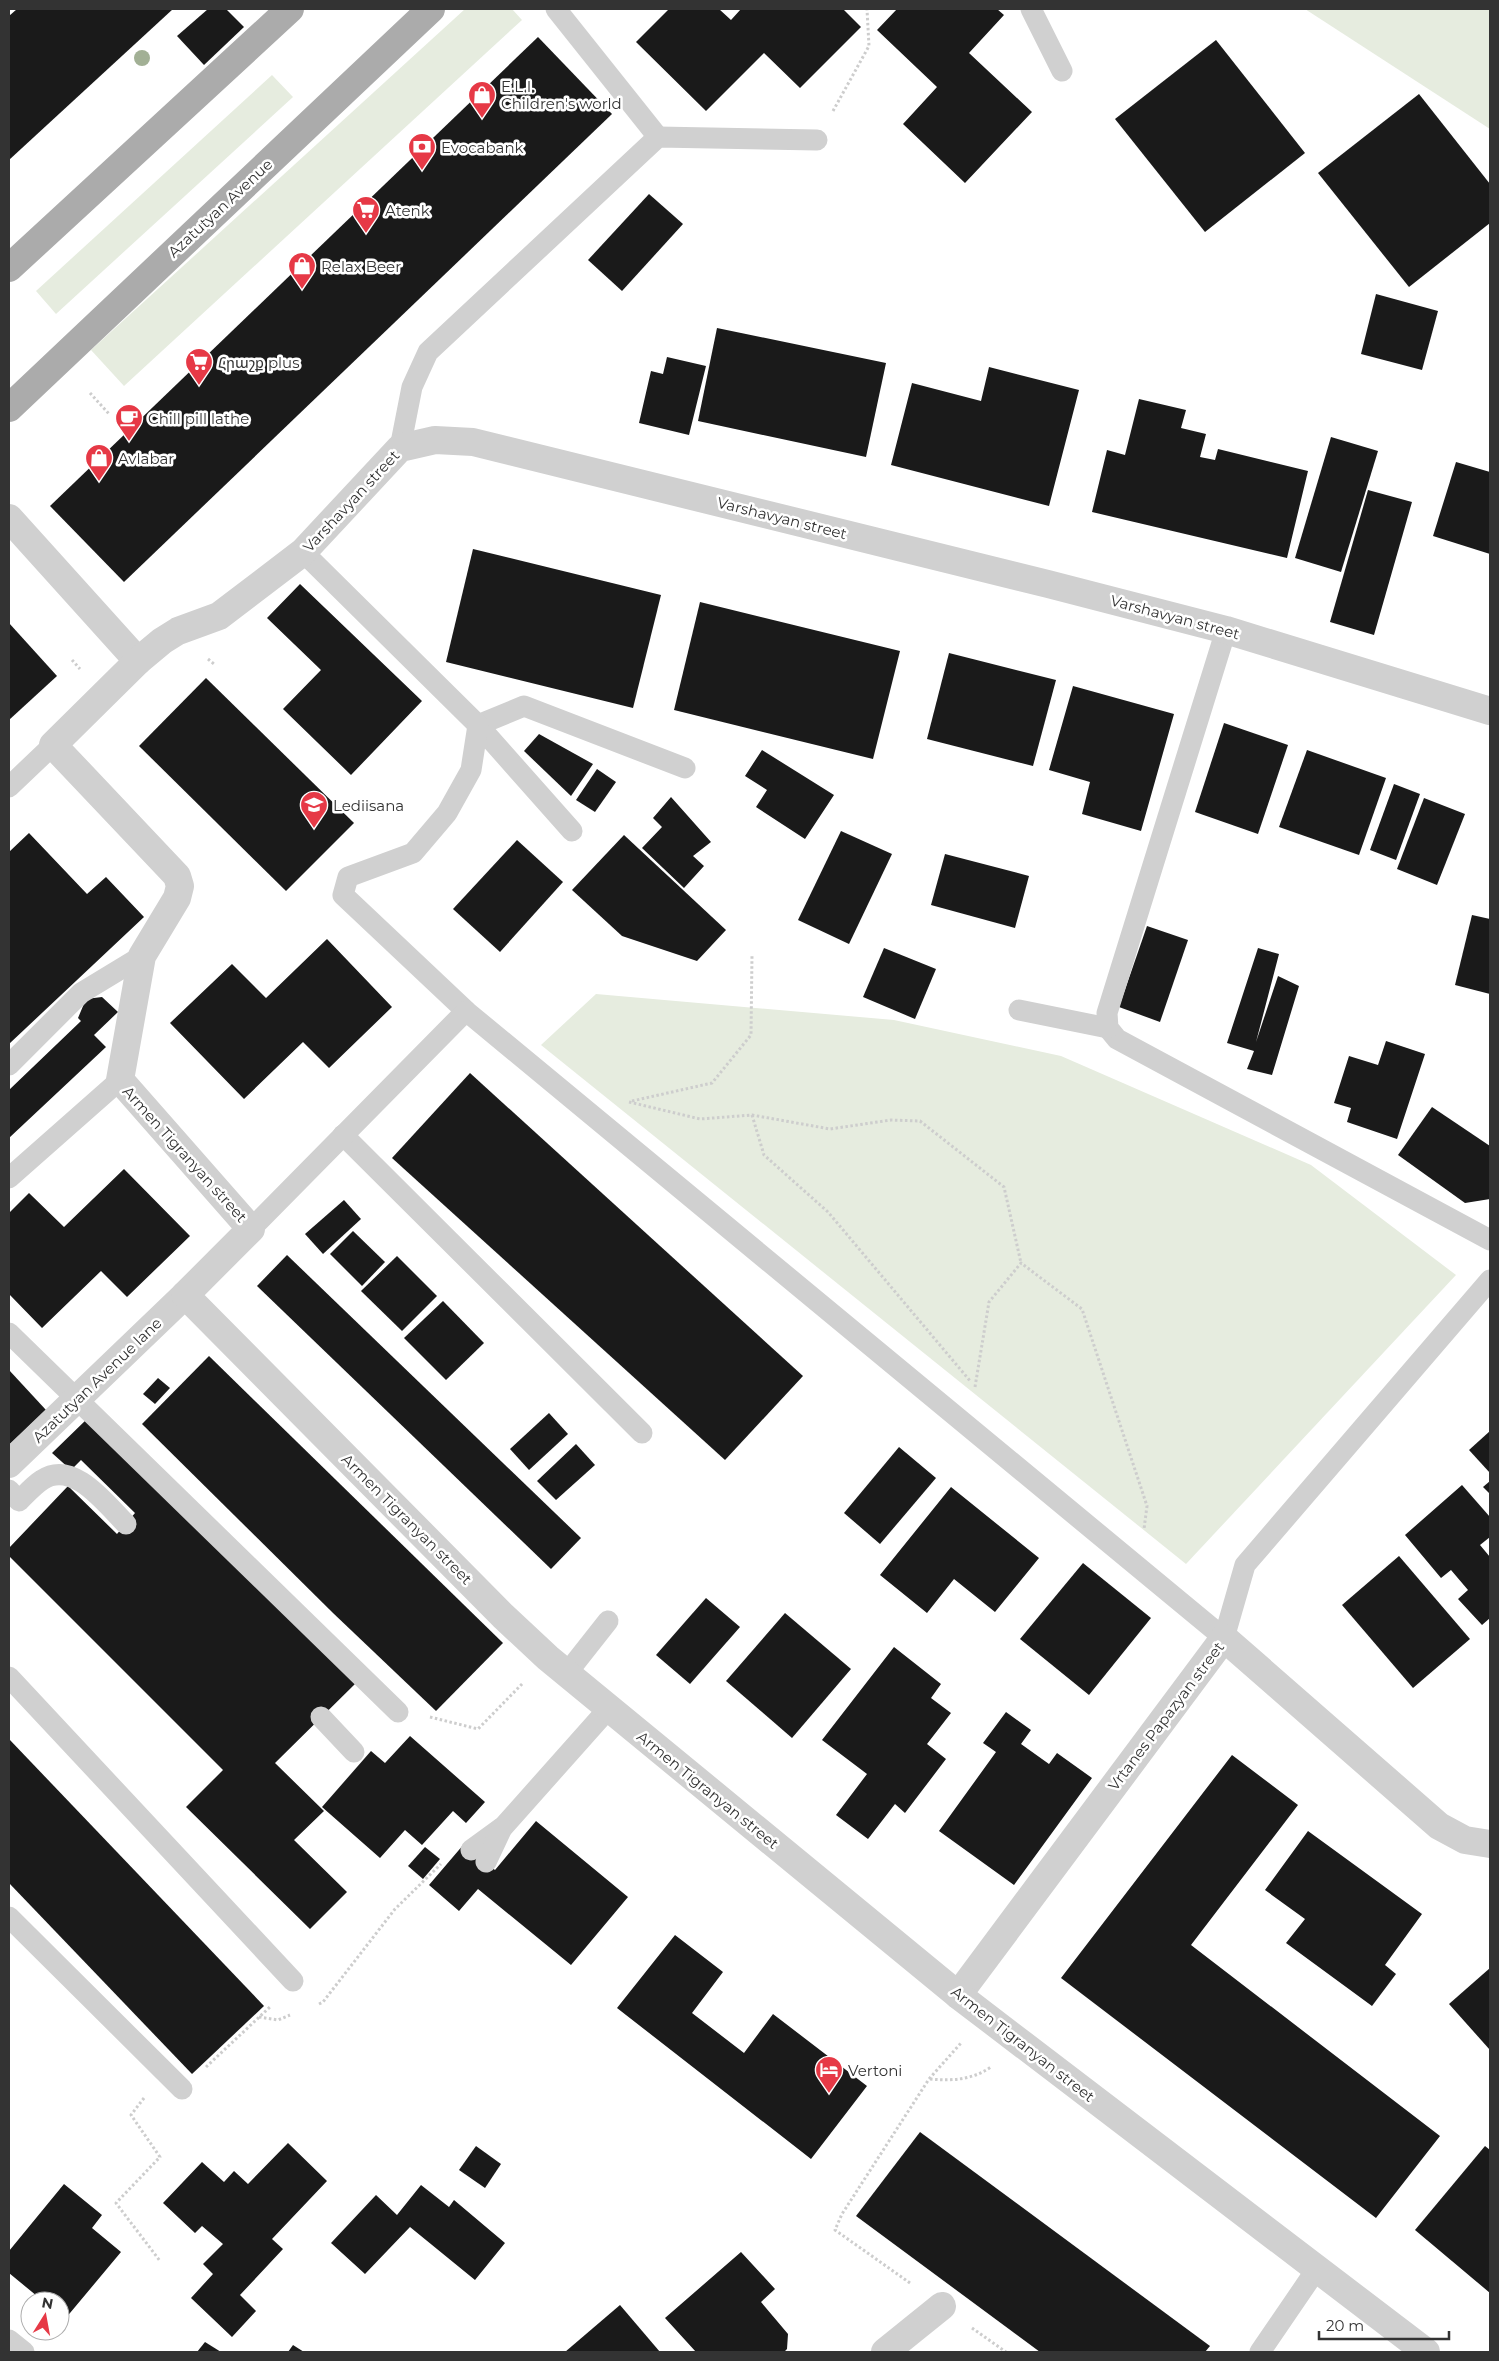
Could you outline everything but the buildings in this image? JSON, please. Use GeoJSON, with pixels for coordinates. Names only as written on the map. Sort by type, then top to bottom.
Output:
{"type":"FeatureCollection","features":[{"type":"Feature","properties":{"kind":"main road"},"geometry":{"type":"LineString","coordinates":[[9,268],[290,9]]}},
{"type":"Feature","properties":{"kind":"main road","name":"Azatutyan Avenue"},"geometry":{"type":"LineString","coordinates":[[9,408],[431,9]]}},
{"type":"Feature","properties":{"kind":"street","name":"Varshavyan street"},"geometry":{"type":"LineString","coordinates":[[138,661],[178,631],[219,616],[303,552],[400,448],[435,440],[473,442],[1048,584],[1226,630],[1490,711]]}},
{"type":"Feature","properties":{"kind":"street"},"geometry":{"type":"LineString","coordinates":[[9,518],[138,661],[53,745]]}},
{"type":"Feature","properties":{"kind":"street","name":"Armen Tigranyan street"},"geometry":{"type":"LineString","coordinates":[[53,745],[177,876],[180,886],[177,898],[142,956],[120,1080],[251,1229],[185,1295],[503,1616],[558,1666],[958,1995],[1316,2270],[1426,2352]]}},
{"type":"Feature","properties":{"kind":"street","name":"Azatutyan Avenue lane"},"geometry":{"type":"LineString","coordinates":[[9,1464],[185,1295]]}},
{"type":"Feature","properties":{"kind":"street","name":"Vrtanes Papazyan street"},"geometry":{"type":"LineString","coordinates":[[958,1995],[1224,1638],[1439,1826],[1465,1840],[1490,1844]]}},
{"type":"Feature","properties":{"kind":"street"},"geometry":{"type":"LineString","coordinates":[[885,2352],[942,2306]]}},
{"type":"Feature","properties":{"kind":"lane"},"geometry":{"type":"LineString","coordinates":[[556,9],[658,136]]}},
{"type":"Feature","properties":{"kind":"lane"},"geometry":{"type":"LineString","coordinates":[[1031,9],[1062,71]]}},
{"type":"Feature","properties":{"kind":"lane"},"geometry":{"type":"LineString","coordinates":[[400,448],[412,386],[428,352],[658,136],[816,140]]}},
{"type":"Feature","properties":{"kind":"lane"},"geometry":{"type":"LineString","coordinates":[[303,552],[478,725],[572,831]]}},
{"type":"Feature","properties":{"kind":"lane"},"geometry":{"type":"LineString","coordinates":[[1226,630],[1107,1013],[1108,1028],[1117,1039],[1490,1240]]}},
{"type":"Feature","properties":{"kind":"lane"},"geometry":{"type":"LineString","coordinates":[[478,725],[524,706],[685,768]]}},
{"type":"Feature","properties":{"kind":"lane"},"geometry":{"type":"LineString","coordinates":[[478,725],[471,770],[447,813],[413,852],[348,877],[342,896],[466,1011],[1224,1638],[1245,1565],[1490,1280]]}},
{"type":"Feature","properties":{"kind":"lane"},"geometry":{"type":"LineString","coordinates":[[9,787],[53,745]]}},
{"type":"Feature","properties":{"kind":"lane"},"geometry":{"type":"LineString","coordinates":[[9,1065],[81,993],[142,956]]}},
{"type":"Feature","properties":{"kind":"lane"},"geometry":{"type":"LineString","coordinates":[[1019,1010],[1108,1028]]}},
{"type":"Feature","properties":{"kind":"lane"},"geometry":{"type":"LineString","coordinates":[[251,1229],[466,1011]]}},
{"type":"Feature","properties":{"kind":"lane"},"geometry":{"type":"LineString","coordinates":[[9,1178],[120,1080]]}},
{"type":"Feature","properties":{"kind":"lane"},"geometry":{"type":"LineString","coordinates":[[343,1135],[642,1433]]}},
{"type":"Feature","properties":{"kind":"lane"},"geometry":{"type":"LineString","coordinates":[[9,1333],[398,1712]]}},
{"type":"Feature","properties":{"kind":"lane"},"geometry":{"type":"LineString","coordinates":[[9,1490],[19,1501],[43,1479],[61,1474],[78,1477],[81,1490],[110,1515]]}},
{"type":"Feature","properties":{"kind":"lane"},"geometry":{"type":"LineString","coordinates":[[558,1666],[608,1621]]}},
{"type":"Feature","properties":{"kind":"lane"},"geometry":{"type":"LineString","coordinates":[[9,1677],[293,1981]]}},
{"type":"Feature","properties":{"kind":"lane"},"geometry":{"type":"LineString","coordinates":[[478,1856],[609,1708]]}},
{"type":"Feature","properties":{"kind":"lane"},"geometry":{"type":"LineString","coordinates":[[321,1718],[354,1752]]}},
{"type":"Feature","properties":{"kind":"lane"},"geometry":{"type":"LineString","coordinates":[[9,1917],[182,2088]]}},
{"type":"Feature","properties":{"kind":"lane"},"geometry":{"type":"LineString","coordinates":[[1260,2352],[1316,2270]]}},
{"type":"Feature","properties":{"kind":"lane"},"geometry":{"type":"LineString","coordinates":[[9,2340],[24,2352]]}},
{"type":"Feature","properties":{"kind":"path"},"geometry":{"type":"LineString","coordinates":[[816,140],[869,46],[867,9]]}},
{"type":"Feature","properties":{"kind":"path"},"geometry":{"type":"LineString","coordinates":[[90,393],[110,415]]}},
{"type":"Feature","properties":{"kind":"path"},"geometry":{"type":"LineString","coordinates":[[593,1116],[632,1101],[712,1083],[751,1035],[752,954]]}},
{"type":"Feature","properties":{"kind":"path"},"geometry":{"type":"LineString","coordinates":[[632,1101],[700,1119],[752,1115],[830,1129],[891,1120],[920,1121],[1004,1188],[1021,1263],[1082,1309],[1147,1506],[1139,1567]]}},
{"type":"Feature","properties":{"kind":"path"},"geometry":{"type":"LineString","coordinates":[[752,1115],[764,1156],[828,1212],[975,1387]]}},
{"type":"Feature","properties":{"kind":"path"},"geometry":{"type":"LineString","coordinates":[[954,1414],[975,1387],[990,1302],[1021,1263]]}},
{"type":"Feature","properties":{"kind":"path"},"geometry":{"type":"LineString","coordinates":[[398,1712],[413,1729],[424,1716],[478,1729],[558,1666]]}},
{"type":"Feature","properties":{"kind":"path"},"geometry":{"type":"LineString","coordinates":[[314,2006],[323,2002],[395,1909],[444,1861]]}},
{"type":"Feature","properties":{"kind":"path"},"geometry":{"type":"LineString","coordinates":[[182,2088],[269,2008]]}},
{"type":"Feature","properties":{"kind":"path"},"geometry":{"type":"LineString","coordinates":[[259,2017],[278,2020],[296,2013]]}},
{"type":"Feature","properties":{"kind":"path"},"geometry":{"type":"LineString","coordinates":[[835,2230],[842,2214],[929,2078],[985,2016]]}},
{"type":"Feature","properties":{"kind":"path"},"geometry":{"type":"LineString","coordinates":[[929,2078],[953,2081],[983,2073]]}},
{"type":"Feature","properties":{"kind":"path"},"geometry":{"type":"LineString","coordinates":[[131,2115],[160,2157],[116,2203],[160,2261]]}},
{"type":"Feature","properties":{"kind":"shaded area"},"geometry":{"type":"Polygon","coordinates":[[[465,9],[512,9],[522,20],[124,386],[91,350],[465,9]]]}},
{"type":"Feature","properties":{"kind":"shaded area"},"geometry":{"type":"Polygon","coordinates":[[[1305,9],[1490,9],[1490,129],[1305,9]]]}},
{"type":"Feature","properties":{"kind":"shaded area"},"geometry":{"type":"Polygon","coordinates":[[[272,75],[293,97],[56,314],[36,291],[272,75]]]}},
{"type":"Feature","properties":{"kind":"shaded area"},"geometry":{"type":"Polygon","coordinates":[[[596,994],[894,1020],[1061,1056],[1311,1165],[1456,1275],[1186,1564],[541,1045],[596,994]]]}},
{"type":"Feature","properties":{"kind":"place","name":"E.L.I. Children's world"},"geometry":{"type":"Point","coordinates":[482,119]}},
{"type":"Feature","properties":{"kind":"place","name":"Evocabank"},"geometry":{"type":"Point","coordinates":[422,171]}},
{"type":"Feature","properties":{"kind":"place","name":"Atenk"},"geometry":{"type":"Point","coordinates":[366,234]}},
{"type":"Feature","properties":{"kind":"place","name":"Relax Beer"},"geometry":{"type":"Point","coordinates":[302,290]}},
{"type":"Feature","properties":{"kind":"place","name":"Հրաշք plus"},"geometry":{"type":"Point","coordinates":[199,386]}},
{"type":"Feature","properties":{"kind":"place","name":"Chill pill lathe"},"geometry":{"type":"Point","coordinates":[129,442]}},
{"type":"Feature","properties":{"kind":"place","name":"Avlabar"},"geometry":{"type":"Point","coordinates":[99,482]}},
{"type":"Feature","properties":{"kind":"place","name":"Lediisana"},"geometry":{"type":"Point","coordinates":[314,829]}},
{"type":"Feature","properties":{"kind":"place","name":"Vertoni"},"geometry":{"type":"Point","coordinates":[829,2094]}}]}
